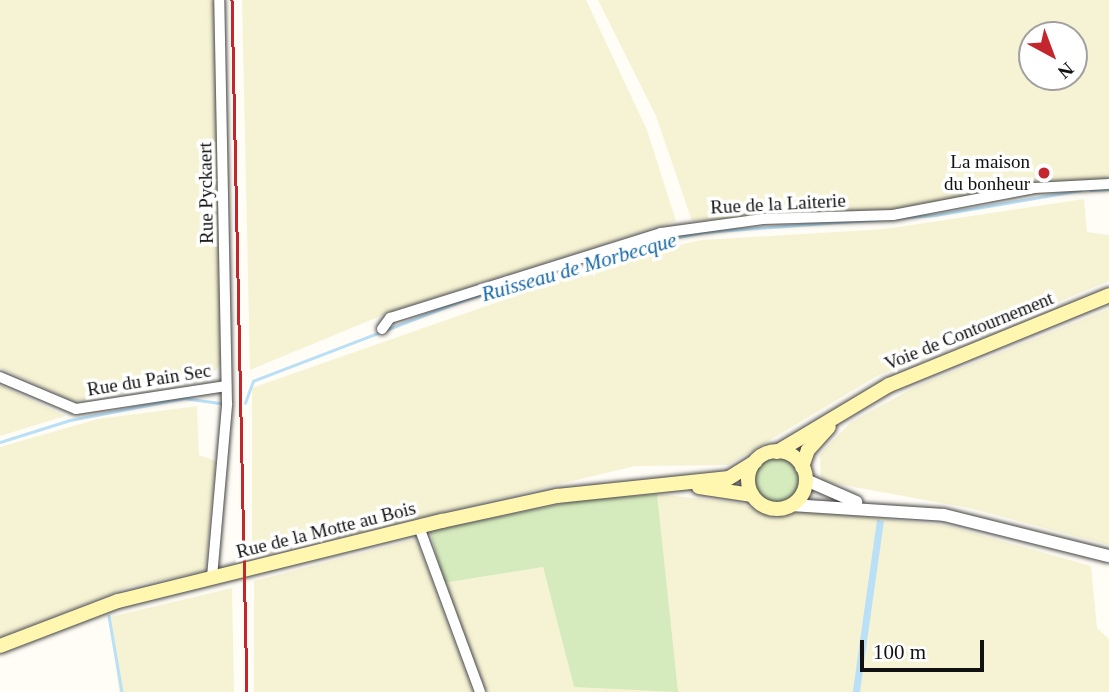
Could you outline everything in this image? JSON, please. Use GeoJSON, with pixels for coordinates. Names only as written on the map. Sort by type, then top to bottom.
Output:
{"type":"FeatureCollection","features":[{"type":"Feature","properties":{"kind":"main road","name":"Voie de Contournement"},"geometry":{"type":"LineString","coordinates":[[848,409],[909,376],[1109,295]]}},
{"type":"Feature","properties":{"kind":"main road"},"geometry":{"type":"LineString","coordinates":[[848,409],[811,446],[792,505],[771,509],[752,495],[748,478],[755,462],[777,452],[848,409]]}},
{"type":"Feature","properties":{"kind":"main road"},"geometry":{"type":"LineString","coordinates":[[777,452],[804,474]]}},
{"type":"Feature","properties":{"kind":"main road","name":"Rue de la Motte au Bois"},"geometry":{"type":"LineString","coordinates":[[0,646],[91,610],[419,527],[544,498],[729,478],[755,462]]}},
{"type":"Feature","properties":{"kind":"main road","name":"Rue de la Motte au Bois"},"geometry":{"type":"LineString","coordinates":[[669,485],[752,495]]}},
{"type":"Feature","properties":{"kind":"street","name":"Rue Pyckaert"},"geometry":{"type":"LineString","coordinates":[[212,578],[226,386],[219,0]]}},
{"type":"Feature","properties":{"kind":"street","name":"Rue de la Laiterie"},"geometry":{"type":"LineString","coordinates":[[382,329],[390,318],[661,233],[771,219],[893,215],[1034,188],[1109,184]]}},
{"type":"Feature","properties":{"kind":"street","name":"Rue du Pain Sec"},"geometry":{"type":"LineString","coordinates":[[0,377],[76,409],[226,386]]}},
{"type":"Feature","properties":{"kind":"street"},"geometry":{"type":"LineString","coordinates":[[804,474],[873,507]]}},
{"type":"Feature","properties":{"kind":"street"},"geometry":{"type":"LineString","coordinates":[[792,505],[873,507],[982,522],[1109,556]]}},
{"type":"Feature","properties":{"kind":"street"},"geometry":{"type":"LineString","coordinates":[[419,527],[480,692]]}},
{"type":"Feature","properties":{"kind":"shaded area"},"geometry":{"type":"Polygon","coordinates":[[[0,0],[216,0],[221,364],[210,377],[73,401],[0,368],[0,0]]]}},
{"type":"Feature","properties":{"kind":"shaded area"},"geometry":{"type":"Polygon","coordinates":[[[242,0],[586,0],[647,130],[676,221],[395,310],[250,370],[242,0]]]}},
{"type":"Feature","properties":{"kind":"shaded area"},"geometry":{"type":"Polygon","coordinates":[[[598,0],[1109,0],[1109,179],[910,208],[692,221],[656,116],[598,0]]]}},
{"type":"Feature","properties":{"kind":"shaded area"},"geometry":{"type":"Polygon","coordinates":[[[1084,199],[1087,232],[1109,235],[1109,281],[877,376],[728,465],[635,466],[252,558],[252,388],[632,255],[702,240],[885,229],[1084,199]]]}},
{"type":"Feature","properties":{"kind":"shaded area"},"geometry":{"type":"Polygon","coordinates":[[[1109,309],[1109,545],[969,508],[821,481],[820,454],[851,422],[917,386],[1109,309]]]}},
{"type":"Feature","properties":{"kind":"shaded area"},"geometry":{"type":"Polygon","coordinates":[[[0,385],[59,413],[65,416],[0,436],[0,385]]]}},
{"type":"Feature","properties":{"kind":"shaded area"},"geometry":{"type":"Polygon","coordinates":[[[197,406],[199,455],[216,461],[205,571],[128,587],[0,637],[0,447],[98,419],[197,406]]]}},
{"type":"Feature","properties":{"kind":"shaded area"},"geometry":{"type":"Polygon","coordinates":[[[657,494],[740,503],[775,518],[803,510],[949,526],[1091,566],[1097,628],[1109,639],[1109,692],[487,692],[444,583],[543,567],[574,687],[662,569],[657,494]]]}},
{"type":"Feature","properties":{"kind":"shaded area"},"geometry":{"type":"Polygon","coordinates":[[[416,539],[473,692],[254,692],[254,581],[416,539]]]}},
{"type":"Feature","properties":{"kind":"shaded area"},"geometry":{"type":"Polygon","coordinates":[[[232,588],[234,692],[119,692],[110,617],[232,588]]]}},
{"type":"Feature","properties":{"kind":"green space"},"geometry":{"type":"Polygon","coordinates":[[[776,456],[793,463],[800,480],[793,497],[776,504],[759,497],[752,480],[759,463],[776,456]]]}},
{"type":"Feature","properties":{"kind":"green space"},"geometry":{"type":"Polygon","coordinates":[[[657,494],[678,692],[574,687],[543,567],[444,583],[430,531],[575,501],[657,494]]]}},
{"type":"Feature","properties":{"kind":"water"},"geometry":{"type":"Polygon","coordinates":[[[877,520],[884,521],[860,692],[853,692],[877,520]]]}},
{"type":"Feature","properties":{"kind":"waterway","name":"Ruisseau de Morbecque"},"geometry":{"type":"LineString","coordinates":[[1091,190],[1109,189]]}},
{"type":"Feature","properties":{"kind":"waterway","name":"Ruisseau de Morbecque"},"geometry":{"type":"LineString","coordinates":[[637,245],[704,232],[935,215],[1081,190]]}},
{"type":"Feature","properties":{"kind":"waterway","name":"Ruisseau de Morbecque"},"geometry":{"type":"LineString","coordinates":[[245,403],[253,381],[461,301],[627,249]]}},
{"type":"Feature","properties":{"kind":"waterway","name":"Ruisseau de Morbecque"},"geometry":{"type":"LineString","coordinates":[[0,442],[70,420],[184,398],[221,403]]}},
{"type":"Feature","properties":{"kind":"waterway"},"geometry":{"type":"LineString","coordinates":[[109,616],[122,692]]}},
{"type":"Feature","properties":{"kind":"railway"},"geometry":{"type":"LineString","coordinates":[[232,0],[247,692]]}},
{"type":"Feature","properties":{"kind":"place","name":"La maison du bonheur"},"geometry":{"type":"Point","coordinates":[1044,173]}}]}
